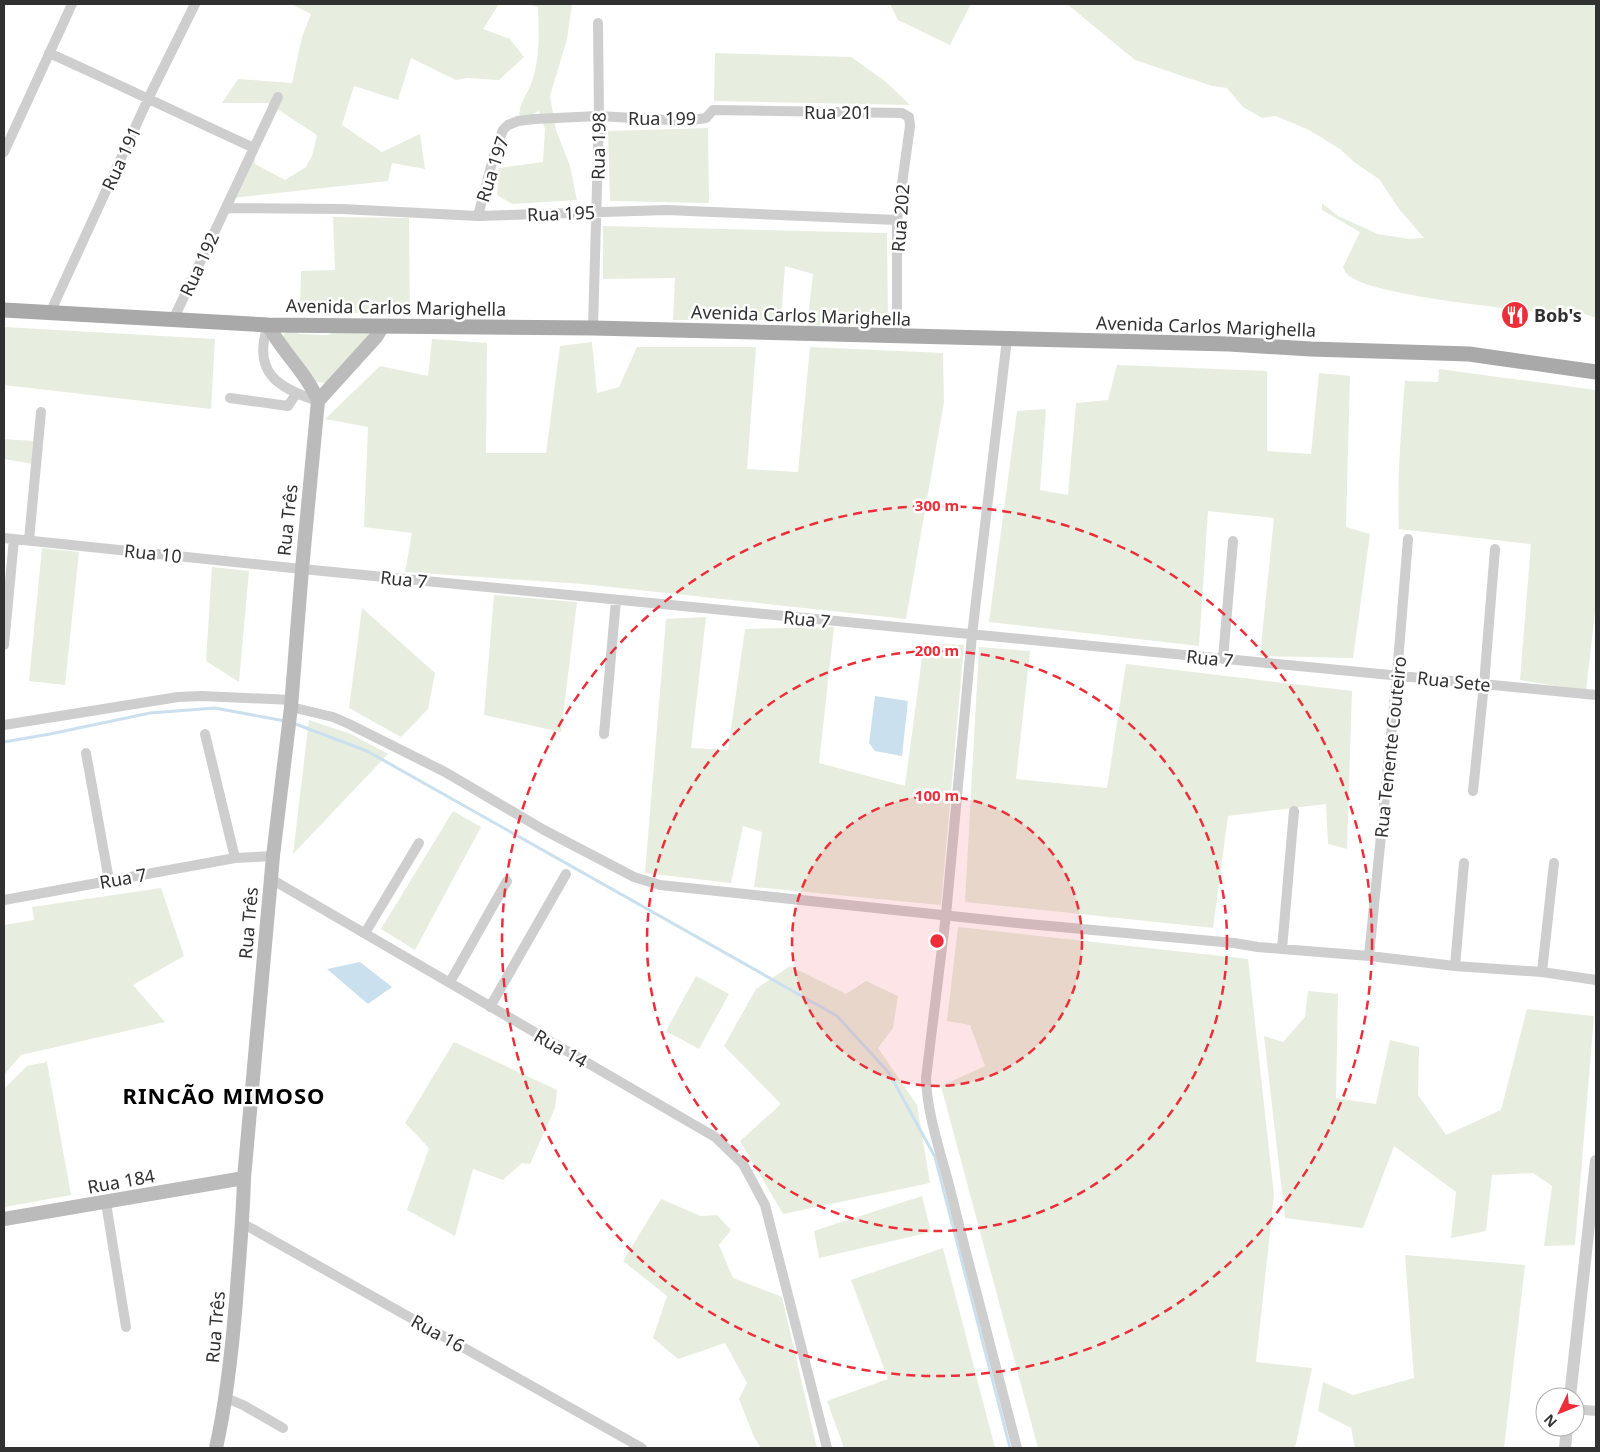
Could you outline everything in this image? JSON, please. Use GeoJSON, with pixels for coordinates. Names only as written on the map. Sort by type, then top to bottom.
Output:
{"type":"FeatureCollection","features":[{"type":"Feature","properties":{"kind":"main road","name":"Avenida Carlos Marighella"},"geometry":{"type":"LineString","coordinates":[[4,310],[268,325],[593,328],[1229,344],[1311,349],[1468,354],[1595,370]]}},
{"type":"Feature","properties":{"kind":"main road"},"geometry":{"type":"LineString","coordinates":[[268,325],[275,339],[313,389],[318,401],[376,338],[383,326]]}},
{"type":"Feature","properties":{"kind":"main road","name":"Rua Três"},"geometry":{"type":"LineString","coordinates":[[216,1448],[226,1398],[231,1359],[244,1178],[273,856],[292,704],[302,569],[318,401]]}},
{"type":"Feature","properties":{"kind":"main road","name":"Rua 184"},"geometry":{"type":"LineString","coordinates":[[4,1219],[244,1178]]}},
{"type":"Feature","properties":{"kind":"street"},"geometry":{"type":"LineString","coordinates":[[4,152],[72,4]]}},
{"type":"Feature","properties":{"kind":"street","name":"Rua 191"},"geometry":{"type":"LineString","coordinates":[[50,313],[149,97],[195,4]]}},
{"type":"Feature","properties":{"kind":"street","name":"Rua 198"},"geometry":{"type":"LineString","coordinates":[[593,328],[599,116],[598,23]]}},
{"type":"Feature","properties":{"kind":"street"},"geometry":{"type":"LineString","coordinates":[[49,53],[149,97],[254,148]]}},
{"type":"Feature","properties":{"kind":"street"},"geometry":{"type":"LineString","coordinates":[[226,208],[278,97]]}},
{"type":"Feature","properties":{"kind":"street","name":"Rua 199"},"geometry":{"type":"LineString","coordinates":[[599,116],[685,121],[706,118],[713,110],[783,111]]}},
{"type":"Feature","properties":{"kind":"street","name":"Rua 201"},"geometry":{"type":"LineString","coordinates":[[783,111],[893,113]]}},
{"type":"Feature","properties":{"kind":"street","name":"Rua 202"},"geometry":{"type":"LineString","coordinates":[[893,113],[902,113],[909,117],[910,126],[897,220],[897,336]]}},
{"type":"Feature","properties":{"kind":"street","name":"Rua 197"},"geometry":{"type":"LineString","coordinates":[[478,216],[496,151],[504,130],[508,125],[518,121],[534,119],[599,116]]}},
{"type":"Feature","properties":{"kind":"street","name":"Rua 195"},"geometry":{"type":"LineString","coordinates":[[226,208],[342,209],[478,216],[667,210],[897,220]]}},
{"type":"Feature","properties":{"kind":"street","name":"Rua 192"},"geometry":{"type":"LineString","coordinates":[[173,320],[226,208]]}},
{"type":"Feature","properties":{"kind":"street"},"geometry":{"type":"LineString","coordinates":[[268,325],[262,346],[262,356],[266,367],[280,385],[296,394],[318,401]]}},
{"type":"Feature","properties":{"kind":"street"},"geometry":{"type":"LineString","coordinates":[[1007,339],[972,635],[946,915],[926,1089],[972,1277],[1017,1448]]}},
{"type":"Feature","properties":{"kind":"street"},"geometry":{"type":"LineString","coordinates":[[230,398],[288,406],[296,394]]}},
{"type":"Feature","properties":{"kind":"street"},"geometry":{"type":"LineString","coordinates":[[29,540],[41,412]]}},
{"type":"Feature","properties":{"kind":"street"},"geometry":{"type":"LineString","coordinates":[[4,645],[9,538]]}},
{"type":"Feature","properties":{"kind":"street","name":"Rua 10"},"geometry":{"type":"LineString","coordinates":[[9,538],[302,569]]}},
{"type":"Feature","properties":{"kind":"street","name":"Rua Tenente Couteiro"},"geometry":{"type":"LineString","coordinates":[[1369,956],[1397,675],[1408,539]]}},
{"type":"Feature","properties":{"kind":"street"},"geometry":{"type":"LineString","coordinates":[[1223,659],[1232,541]]}},
{"type":"Feature","properties":{"kind":"street"},"geometry":{"type":"LineString","coordinates":[[1472,791],[1496,549]]}},
{"type":"Feature","properties":{"kind":"street","name":"Rua 7"},"geometry":{"type":"LineString","coordinates":[[302,569],[1312,668]]}},
{"type":"Feature","properties":{"kind":"street"},"geometry":{"type":"LineString","coordinates":[[604,734],[616,600]]}},
{"type":"Feature","properties":{"kind":"street","name":"Rua Sete"},"geometry":{"type":"LineString","coordinates":[[1312,668],[1596,695]]}},
{"type":"Feature","properties":{"kind":"street"},"geometry":{"type":"LineString","coordinates":[[4,725],[178,697],[202,696],[292,704],[333,717],[356,728],[445,772],[544,830],[634,877],[660,885],[1234,943],[1258,947],[1369,956],[1455,966],[1542,972],[1596,980]]}},
{"type":"Feature","properties":{"kind":"street"},"geometry":{"type":"LineString","coordinates":[[205,734],[235,858]]}},
{"type":"Feature","properties":{"kind":"street"},"geometry":{"type":"LineString","coordinates":[[86,753],[109,880]]}},
{"type":"Feature","properties":{"kind":"street"},"geometry":{"type":"LineString","coordinates":[[1282,949],[1294,811]]}},
{"type":"Feature","properties":{"kind":"street"},"geometry":{"type":"LineString","coordinates":[[365,933],[420,842]]}},
{"type":"Feature","properties":{"kind":"street","name":"Rua 7"},"geometry":{"type":"LineString","coordinates":[[4,900],[235,858],[273,856]]}},
{"type":"Feature","properties":{"kind":"street"},"geometry":{"type":"LineString","coordinates":[[1455,966],[1464,863]]}},
{"type":"Feature","properties":{"kind":"street"},"geometry":{"type":"LineString","coordinates":[[1542,972],[1554,863]]}},
{"type":"Feature","properties":{"kind":"street"},"geometry":{"type":"LineString","coordinates":[[490,1007],[566,874]]}},
{"type":"Feature","properties":{"kind":"street","name":"Rua 14"},"geometry":{"type":"LineString","coordinates":[[271,879],[715,1137],[743,1164],[764,1205],[827,1448]]}},
{"type":"Feature","properties":{"kind":"street"},"geometry":{"type":"LineString","coordinates":[[450,982],[507,881]]}},
{"type":"Feature","properties":{"kind":"street"},"geometry":{"type":"LineString","coordinates":[[1571,1387],[1596,1161]]}},
{"type":"Feature","properties":{"kind":"street"},"geometry":{"type":"LineString","coordinates":[[106,1203],[126,1327]]}},
{"type":"Feature","properties":{"kind":"street","name":"Rua 16"},"geometry":{"type":"LineString","coordinates":[[242,1223],[642,1448]]}},
{"type":"Feature","properties":{"kind":"street"},"geometry":{"type":"LineString","coordinates":[[226,1398],[244,1405],[283,1428]]}},
{"type":"Feature","properties":{"kind":"green space"},"geometry":{"type":"Polygon","coordinates":[[[291,4],[499,4],[483,29],[510,39],[524,57],[499,80],[467,78],[456,80],[411,58],[398,100],[354,86],[342,125],[382,152],[420,134],[425,169],[392,163],[388,181],[232,198],[245,163],[255,158],[255,164],[285,180],[306,167],[312,156],[317,135],[268,103],[222,103],[238,79],[292,83],[302,37],[311,14],[291,4]]]}},
{"type":"Feature","properties":{"kind":"green space"},"geometry":{"type":"Polygon","coordinates":[[[526,4],[572,4],[567,39],[550,96],[556,130],[570,166],[577,200],[512,204],[497,195],[499,168],[543,162],[545,129],[539,111],[520,121],[519,115],[535,72],[538,45],[538,7],[526,4]]]}},
{"type":"Feature","properties":{"kind":"green space"},"geometry":{"type":"Polygon","coordinates":[[[890,4],[971,4],[950,45],[898,20],[890,4]]]}},
{"type":"Feature","properties":{"kind":"green space"},"geometry":{"type":"Polygon","coordinates":[[[1067,4],[1596,4],[1596,318],[1582,313],[1567,315],[1416,296],[1361,282],[1347,274],[1343,267],[1360,232],[1322,210],[1322,203],[1338,216],[1378,234],[1409,239],[1424,238],[1399,209],[1379,179],[1354,162],[1340,149],[1309,130],[1276,116],[1262,118],[1243,107],[1227,88],[1212,86],[1135,60],[1067,4]]]}},
{"type":"Feature","properties":{"kind":"green space"},"geometry":{"type":"Polygon","coordinates":[[[715,53],[851,57],[885,81],[910,105],[714,101],[715,53]]]}},
{"type":"Feature","properties":{"kind":"green space"},"geometry":{"type":"Polygon","coordinates":[[[708,128],[709,203],[610,201],[608,131],[708,128]]]}},
{"type":"Feature","properties":{"kind":"green space"},"geometry":{"type":"Polygon","coordinates":[[[333,217],[409,218],[410,316],[300,310],[301,271],[335,270],[333,217]]]}},
{"type":"Feature","properties":{"kind":"green space"},"geometry":{"type":"Polygon","coordinates":[[[603,226],[887,233],[888,323],[807,326],[813,274],[785,266],[781,320],[673,320],[675,278],[603,279],[603,226]]]}},
{"type":"Feature","properties":{"kind":"green space"},"geometry":{"type":"Polygon","coordinates":[[[4,327],[215,339],[211,409],[4,385],[4,327]]]}},
{"type":"Feature","properties":{"kind":"green space"},"geometry":{"type":"Polygon","coordinates":[[[290,330],[300,334],[328,335],[339,330],[369,331],[369,336],[326,383],[316,382],[282,338],[290,330]]]}},
{"type":"Feature","properties":{"kind":"green space"},"geometry":{"type":"Polygon","coordinates":[[[432,339],[487,343],[486,453],[546,453],[560,346],[592,342],[597,393],[619,387],[637,347],[756,347],[747,469],[798,472],[810,347],[943,353],[944,402],[906,619],[583,584],[405,572],[412,533],[364,527],[368,427],[325,419],[380,366],[428,376],[432,339]]]}},
{"type":"Feature","properties":{"kind":"green space"},"geometry":{"type":"Polygon","coordinates":[[[1117,365],[1267,371],[1267,451],[1311,454],[1319,373],[1350,376],[1346,527],[1370,534],[1353,658],[1260,656],[1274,518],[1208,511],[1199,646],[989,622],[1017,411],[1046,409],[1040,490],[1068,495],[1076,403],[1108,400],[1117,365]]]}},
{"type":"Feature","properties":{"kind":"green space"},"geometry":{"type":"Polygon","coordinates":[[[1439,369],[1596,390],[1596,603],[1586,691],[1520,680],[1531,544],[1399,529],[1399,473],[1405,381],[1438,382],[1439,369]]]}},
{"type":"Feature","properties":{"kind":"green space"},"geometry":{"type":"Polygon","coordinates":[[[4,439],[33,441],[32,464],[4,459],[4,439]]]}},
{"type":"Feature","properties":{"kind":"green space"},"geometry":{"type":"Polygon","coordinates":[[[42,548],[79,552],[65,685],[29,681],[42,548]]]}},
{"type":"Feature","properties":{"kind":"green space"},"geometry":{"type":"Polygon","coordinates":[[[212,567],[249,571],[239,682],[206,661],[212,567]]]}},
{"type":"Feature","properties":{"kind":"green space"},"geometry":{"type":"Polygon","coordinates":[[[494,595],[577,602],[561,732],[484,715],[494,595]]]}},
{"type":"Feature","properties":{"kind":"green space"},"geometry":{"type":"Polygon","coordinates":[[[362,608],[435,673],[428,709],[401,737],[349,708],[362,608]]]}},
{"type":"Feature","properties":{"kind":"green space"},"geometry":{"type":"Polygon","coordinates":[[[706,617],[691,748],[728,750],[745,629],[834,627],[819,763],[905,786],[924,643],[964,645],[941,905],[754,887],[762,832],[743,826],[731,883],[645,873],[666,619],[706,617]]]}},
{"type":"Feature","properties":{"kind":"green space"},"geometry":{"type":"Polygon","coordinates":[[[979,647],[1030,651],[1016,779],[1107,788],[1126,664],[1352,691],[1347,849],[1328,844],[1326,804],[1228,816],[1213,928],[965,902],[979,647]]]}},
{"type":"Feature","properties":{"kind":"green space"},"geometry":{"type":"Polygon","coordinates":[[[309,720],[351,734],[388,754],[293,854],[309,720]]]}},
{"type":"Feature","properties":{"kind":"green space"},"geometry":{"type":"Polygon","coordinates":[[[453,811],[481,827],[415,950],[381,929],[453,811]]]}},
{"type":"Feature","properties":{"kind":"green space"},"geometry":{"type":"Polygon","coordinates":[[[161,888],[184,956],[133,985],[165,1022],[21,1055],[4,1075],[4,925],[34,920],[32,907],[161,888]]]}},
{"type":"Feature","properties":{"kind":"green space"},"geometry":{"type":"Polygon","coordinates":[[[958,927],[1248,959],[1274,1195],[1256,1362],[1312,1368],[1295,1448],[1038,1448],[941,1086],[985,1066],[970,1025],[947,1021],[958,927]]]}},
{"type":"Feature","properties":{"kind":"green space"},"geometry":{"type":"Polygon","coordinates":[[[790,966],[846,994],[866,981],[898,996],[893,1028],[878,1048],[917,1105],[930,1183],[783,1214],[740,1141],[781,1104],[724,1046],[756,989],[790,966]]]}},
{"type":"Feature","properties":{"kind":"green space"},"geometry":{"type":"Polygon","coordinates":[[[696,976],[729,994],[699,1049],[666,1031],[696,976]]]}},
{"type":"Feature","properties":{"kind":"green space"},"geometry":{"type":"Polygon","coordinates":[[[1308,991],[1338,994],[1336,1098],[1376,1104],[1390,1040],[1419,1047],[1418,1095],[1446,1135],[1501,1110],[1527,1009],[1594,1016],[1575,1245],[1544,1246],[1552,1186],[1533,1173],[1492,1175],[1486,1231],[1451,1238],[1456,1192],[1394,1146],[1363,1228],[1285,1218],[1264,1036],[1283,1042],[1305,1017],[1308,991]]]}},
{"type":"Feature","properties":{"kind":"green space"},"geometry":{"type":"Polygon","coordinates":[[[454,1042],[557,1090],[555,1108],[530,1164],[522,1163],[503,1180],[473,1169],[455,1236],[407,1210],[429,1148],[405,1123],[454,1042]]]}},
{"type":"Feature","properties":{"kind":"green space"},"geometry":{"type":"Polygon","coordinates":[[[47,1062],[71,1195],[4,1207],[4,1089],[27,1066],[47,1062]]]}},
{"type":"Feature","properties":{"kind":"green space"},"geometry":{"type":"Polygon","coordinates":[[[922,1196],[931,1232],[819,1258],[814,1231],[922,1196]]]}},
{"type":"Feature","properties":{"kind":"green space"},"geometry":{"type":"Polygon","coordinates":[[[661,1199],[701,1216],[717,1215],[731,1230],[719,1245],[733,1278],[782,1297],[817,1448],[761,1448],[754,1437],[739,1399],[747,1383],[725,1343],[678,1359],[653,1338],[667,1296],[623,1261],[661,1199]]]}},
{"type":"Feature","properties":{"kind":"green space"},"geometry":{"type":"Polygon","coordinates":[[[943,1248],[995,1448],[844,1448],[827,1401],[888,1379],[851,1280],[943,1248]]]}},
{"type":"Feature","properties":{"kind":"green space"},"geometry":{"type":"Polygon","coordinates":[[[1405,1255],[1525,1265],[1504,1448],[1355,1448],[1351,1428],[1318,1411],[1323,1382],[1353,1395],[1414,1378],[1405,1255]]]}},
{"type":"Feature","properties":{"kind":"water"},"geometry":{"type":"Polygon","coordinates":[[[875,696],[908,701],[902,756],[875,751],[869,743],[875,696]]]}},
{"type":"Feature","properties":{"kind":"water"},"geometry":{"type":"Polygon","coordinates":[[[360,962],[392,987],[368,1004],[327,969],[360,962]]]}},
{"type":"Feature","properties":{"kind":"waterway"},"geometry":{"type":"LineString","coordinates":[[4,742],[150,713],[215,708],[285,721]]}},
{"type":"Feature","properties":{"kind":"waterway"},"geometry":{"type":"LineString","coordinates":[[293,723],[367,751],[837,1016],[889,1073],[935,1157],[1010,1448]]}},
{"type":"Feature","properties":{"kind":"place","name":"Bob's"},"geometry":{"type":"Point","coordinates":[1515,315]}},
{"type":"Feature","properties":{"kind":"district","name":"RINCÃO MIMOSO"},"geometry":{"type":"Point","coordinates":[224,1095]}}]}
